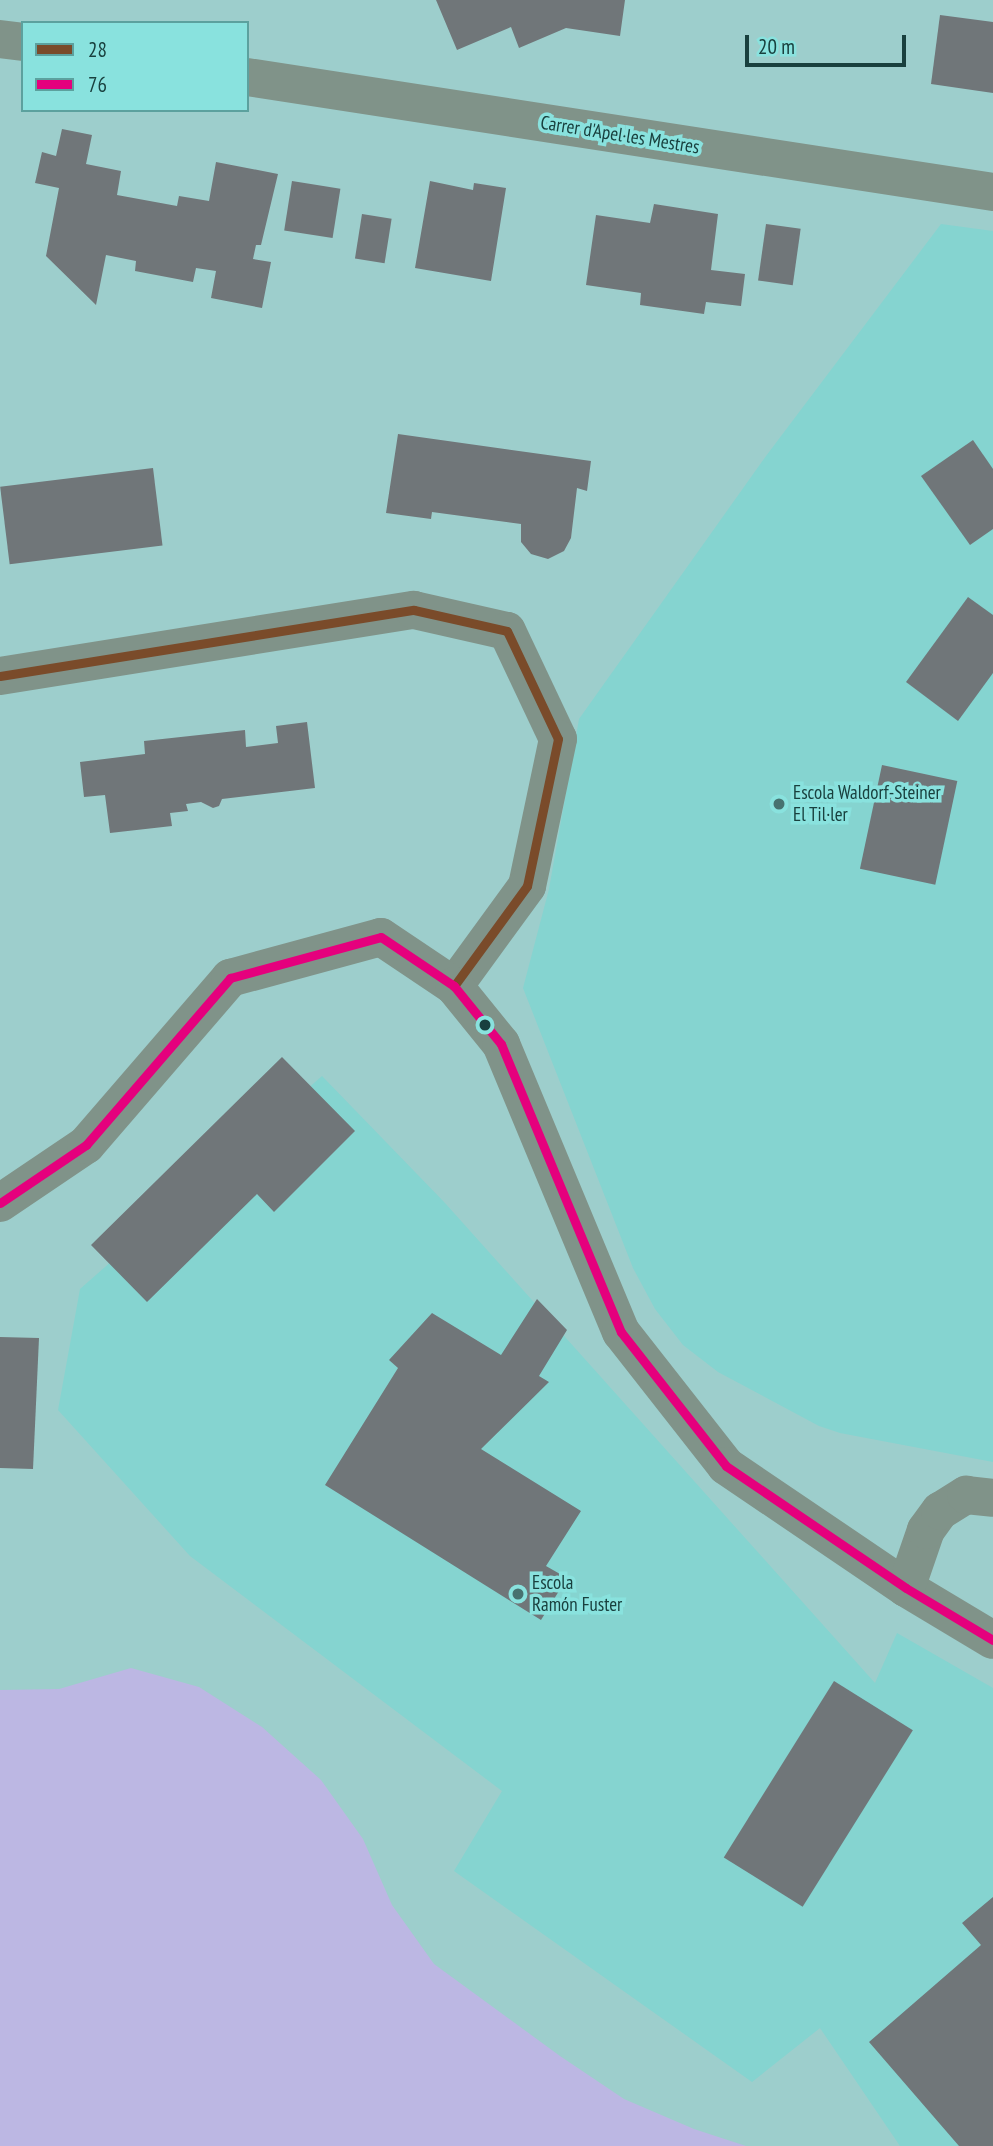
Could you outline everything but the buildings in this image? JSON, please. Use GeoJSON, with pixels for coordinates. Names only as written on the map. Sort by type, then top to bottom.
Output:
{"type":"FeatureCollection","features":[{"type":"Feature","properties":{"kind":"street"},"geometry":{"type":"LineString","coordinates":[[0,38],[21,42]]}},
{"type":"Feature","properties":{"kind":"street","name":"Carrer d'Apel·les Mestres"},"geometry":{"type":"LineString","coordinates":[[248,77],[993,192]]}},
{"type":"Feature","properties":{"kind":"street"},"geometry":{"type":"LineString","coordinates":[[0,676],[414,610],[507,631],[558,739],[527,886],[454,986]]}},
{"type":"Feature","properties":{"kind":"street"},"geometry":{"type":"LineString","coordinates":[[0,1203],[86,1145],[230,978],[381,937],[454,986],[500,1044],[621,1332],[726,1466],[906,1588],[993,1640]]}},
{"type":"Feature","properties":{"kind":"street"},"geometry":{"type":"LineString","coordinates":[[906,1588],[926,1530],[940,1511],[979,1497]]}},
{"type":"Feature","properties":{"kind":"shaded area","name":"Escola Waldorf-Steiner El Til·ler"},"geometry":{"type":"Polygon","coordinates":[[[941,224],[993,231],[993,1462],[840,1433],[819,1426],[718,1372],[683,1345],[655,1309],[633,1268],[523,988],[549,889],[579,719],[766,456],[941,224]]]}},
{"type":"Feature","properties":{"kind":"shaded area","name":"Escola Ramón Fuster"},"geometry":{"type":"Polygon","coordinates":[[[322,1076],[445,1203],[875,1683],[897,1633],[993,1688],[993,2146],[900,2146],[820,2028],[752,2082],[454,1871],[502,1791],[190,1556],[58,1410],[80,1289],[322,1076]]]}},
{"type":"Feature","properties":{"kind":"shaded area"},"geometry":{"type":"Polygon","coordinates":[[[131,1668],[199,1687],[262,1727],[321,1780],[363,1839],[392,1905],[434,1964],[624,2099],[694,2129],[746,2146],[0,2146],[0,1690],[59,1689],[131,1668]]]}},
{"type":"Feature","properties":{"kind":"transit line","name":"28"},"geometry":{"type":"LineString","coordinates":[[0,676],[414,610],[507,631],[558,739],[527,886],[454,986]]}},
{"type":"Feature","properties":{"kind":"transit line","name":"76"},"geometry":{"type":"LineString","coordinates":[[0,1203],[86,1145],[230,978],[381,937],[454,986],[501,1044],[621,1332],[726,1466],[906,1588],[993,1640]]}},
{"type":"Feature","properties":{"kind":"place","name":"Escola Waldorf-Steiner El Til·ler"},"geometry":{"type":"Point","coordinates":[779,804]}},
{"type":"Feature","properties":{"kind":"place","name":"Escola Ramón Fuster"},"geometry":{"type":"Point","coordinates":[518,1594]}}]}
